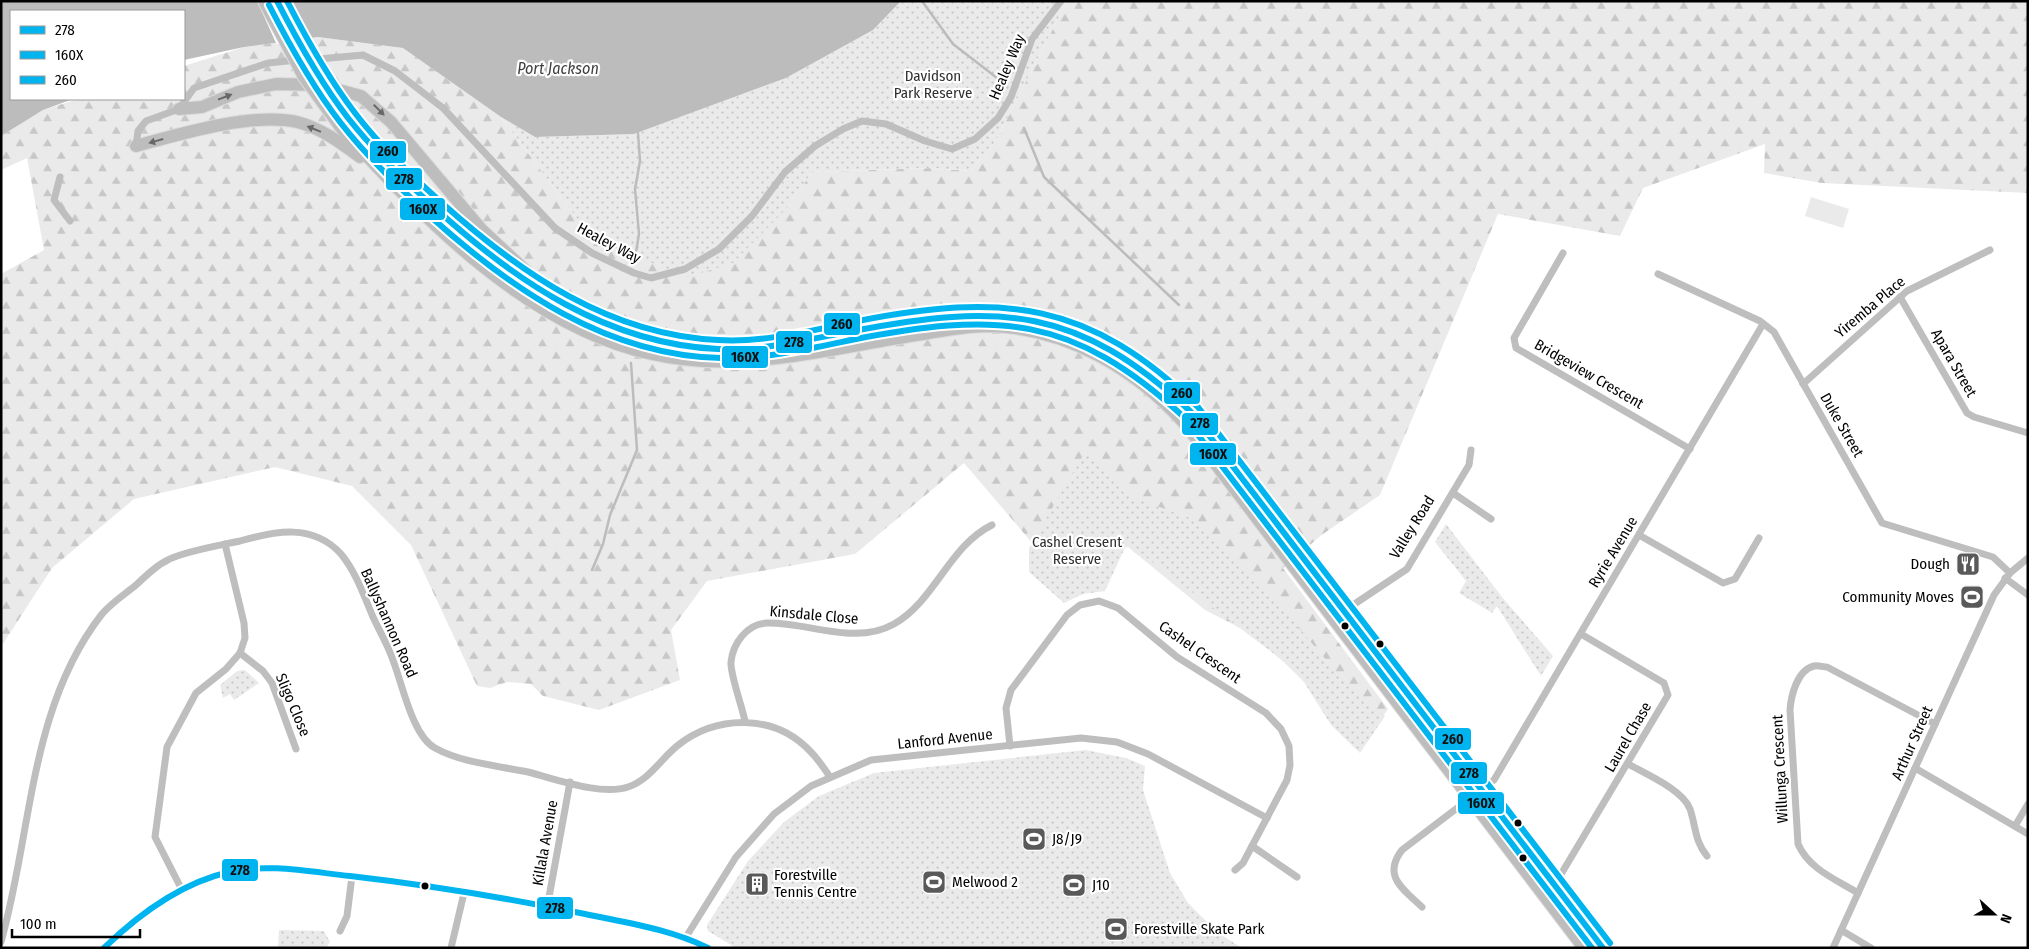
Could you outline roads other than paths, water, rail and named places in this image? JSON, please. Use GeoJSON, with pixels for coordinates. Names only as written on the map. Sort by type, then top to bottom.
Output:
{"type":"FeatureCollection","features":[{"type":"Feature","properties":{"kind":"highway"},"geometry":{"type":"LineString","coordinates":[[264,1],[304,78],[346,125],[384,175],[429,220],[515,291],[572,324],[608,341],[650,354],[722,363],[757,361],[902,337],[990,326],[1018,329],[1083,347],[1115,364],[1152,389],[1170,406],[1268,532],[1332,619],[1584,948]]}},
{"type":"Feature","properties":{"kind":"highway"},"geometry":{"type":"LineString","coordinates":[[277,1],[346,125],[450,223],[495,261],[563,304],[614,328],[642,337],[683,346],[719,349],[757,347],[963,314],[1010,316],[1060,327],[1092,339],[1149,372],[1192,412],[1602,948]]}},
{"type":"Feature","properties":{"kind":"highway"},"geometry":{"type":"LineString","coordinates":[[179,109],[202,107],[238,92],[276,84],[320,85],[361,96],[391,122],[482,230],[563,304]]}},
{"type":"Feature","properties":{"kind":"highway"},"geometry":{"type":"LineString","coordinates":[[136,146],[169,137],[244,122],[280,120],[297,122],[336,139],[384,175]]}},
{"type":"Feature","properties":{"kind":"highway","name":"Valley Road"},"geometry":{"type":"LineString","coordinates":[[1332,619],[1344,610]]}},
{"type":"Feature","properties":{"kind":"highway"},"geometry":{"type":"LineString","coordinates":[[1469,799],[1481,790]]}},
{"type":"Feature","properties":{"kind":"street","name":"Healey Way"},"geometry":{"type":"LineString","coordinates":[[179,109],[194,88],[268,63],[363,55],[395,71],[443,108],[555,228],[592,253],[634,273],[651,278],[685,269],[719,249],[752,216],[785,172],[815,146],[843,129],[862,121],[886,124],[952,149],[975,139],[998,118],[1012,97],[1032,39],[1061,1]]}},
{"type":"Feature","properties":{"kind":"street"},"geometry":{"type":"LineString","coordinates":[[136,146],[138,131],[146,121],[179,109]]}},
{"type":"Feature","properties":{"kind":"street"},"geometry":{"type":"LineString","coordinates":[[60,177],[54,200],[70,221]]}},
{"type":"Feature","properties":{"kind":"street","name":"Yiremba Place"},"geometry":{"type":"LineString","coordinates":[[1803,384],[1900,297],[1915,286],[1990,250]]}},
{"type":"Feature","properties":{"kind":"street","name":"Bridgeview Crescent"},"geometry":{"type":"LineString","coordinates":[[1563,253],[1514,338],[1516,348],[1690,449]]}},
{"type":"Feature","properties":{"kind":"street","name":"Duke Street"},"geometry":{"type":"LineString","coordinates":[[1658,274],[1763,324],[1774,332],[1882,523],[1992,558],[2028,596]]}},
{"type":"Feature","properties":{"kind":"street","name":"Apara Street"},"geometry":{"type":"LineString","coordinates":[[1900,297],[1967,413],[1974,417],[2028,433]]}},
{"type":"Feature","properties":{"kind":"street","name":"Ryrie Avenue"},"geometry":{"type":"LineString","coordinates":[[1481,790],[1494,780],[1763,324]]}},
{"type":"Feature","properties":{"kind":"street","name":"Valley Road"},"geometry":{"type":"LineString","coordinates":[[1344,610],[1407,569],[1469,465],[1471,450]]}},
{"type":"Feature","properties":{"kind":"street"},"geometry":{"type":"LineString","coordinates":[[1453,493],[1491,518]]}},
{"type":"Feature","properties":{"kind":"street","name":"Kinsdale Close"},"geometry":{"type":"LineString","coordinates":[[745,721],[731,663],[734,645],[748,629],[765,623],[856,633],[875,632],[894,624],[913,611],[976,533],[992,525]]}},
{"type":"Feature","properties":{"kind":"street","name":"Ballyshannon Road"},"geometry":{"type":"LineString","coordinates":[[1,942],[46,726],[77,651],[104,612],[166,560],[275,532],[296,531],[320,538],[340,553],[354,574],[393,660],[419,732],[433,748],[462,757],[600,789],[616,790],[631,786],[647,776],[688,738],[722,724],[745,721],[768,726],[790,736],[810,750],[830,777]]}},
{"type":"Feature","properties":{"kind":"street"},"geometry":{"type":"LineString","coordinates":[[1639,535],[1723,584],[1734,579],[1759,538]]}},
{"type":"Feature","properties":{"kind":"street"},"geometry":{"type":"LineString","coordinates":[[182,890],[155,837],[167,746],[196,693],[226,669],[240,653],[245,638],[244,623],[226,544]]}},
{"type":"Feature","properties":{"kind":"street","name":"Arthur Street"},"geometry":{"type":"LineString","coordinates":[[1833,948],[1994,595],[2007,576],[2028,558]]}},
{"type":"Feature","properties":{"kind":"street","name":"Cashel Crescent"},"geometry":{"type":"LineString","coordinates":[[1010,746],[1006,708],[1011,690],[1067,615],[1080,605],[1099,601],[1118,608],[1177,657],[1266,713],[1281,729],[1289,746],[1290,765],[1287,780],[1243,863],[1235,870]]}},
{"type":"Feature","properties":{"kind":"street","name":"Laurel Chase"},"geometry":{"type":"LineString","coordinates":[[1554,886],[1668,695],[1664,683],[1581,634]]}},
{"type":"Feature","properties":{"kind":"street","name":"Sligo Close"},"geometry":{"type":"LineString","coordinates":[[240,653],[263,671],[272,683],[296,749]]}},
{"type":"Feature","properties":{"kind":"street","name":"Willunga Crescent"},"geometry":{"type":"LineString","coordinates":[[1858,893],[1811,864],[1803,856],[1798,844],[1790,710],[1791,696],[1796,684],[1804,672],[1814,666],[1827,668],[1935,724]]}},
{"type":"Feature","properties":{"kind":"street","name":"Lanford Avenue"},"geometry":{"type":"LineString","coordinates":[[686,937],[736,857],[774,814],[811,786],[871,760],[1081,738],[1116,742],[1148,754],[1266,818]]}},
{"type":"Feature","properties":{"kind":"street"},"geometry":{"type":"LineString","coordinates":[[1628,764],[1674,791],[1686,801],[1698,845],[1707,856]]}},
{"type":"Feature","properties":{"kind":"street"},"geometry":{"type":"LineString","coordinates":[[1916,768],[2028,834]]}},
{"type":"Feature","properties":{"kind":"street","name":"Killala Avenue"},"geometry":{"type":"LineString","coordinates":[[547,908],[570,782]]}},
{"type":"Feature","properties":{"kind":"street"},"geometry":{"type":"LineString","coordinates":[[1422,907],[1397,883],[1393,873],[1394,860],[1402,850],[1469,799]]}},
{"type":"Feature","properties":{"kind":"street"},"geometry":{"type":"LineString","coordinates":[[2015,826],[2028,804]]}},
{"type":"Feature","properties":{"kind":"street"},"geometry":{"type":"LineString","coordinates":[[1252,846],[1298,877]]}},
{"type":"Feature","properties":{"kind":"street"},"geometry":{"type":"LineString","coordinates":[[104,948],[131,923],[182,890],[206,878],[231,871],[304,871],[352,876],[464,893],[629,923],[686,937],[710,948]]}},
{"type":"Feature","properties":{"kind":"street"},"geometry":{"type":"LineString","coordinates":[[340,931],[347,916],[352,876]]}},
{"type":"Feature","properties":{"kind":"street"},"geometry":{"type":"LineString","coordinates":[[451,948],[464,893]]}},
{"type":"Feature","properties":{"kind":"street"},"geometry":{"type":"LineString","coordinates":[[1841,930],[1871,948]]}},
{"type":"Feature","properties":{"kind":"water","name":"Port Jackson"},"geometry":{"type":"Polygon","coordinates":[[[1,1],[901,1],[873,30],[786,78],[634,134],[535,137],[501,117],[403,48],[318,37],[244,47],[185,60],[185,10],[10,10],[10,100],[70,100],[43,110],[1,136],[1,1]]]}},
{"type":"Feature","properties":{"kind":"waterway"},"geometry":{"type":"LineString","coordinates":[[922,1],[953,44],[1001,81]]}},
{"type":"Feature","properties":{"kind":"waterway"},"geometry":{"type":"LineString","coordinates":[[1024,128],[1044,177],[1179,305]]}},
{"type":"Feature","properties":{"kind":"waterway"},"geometry":{"type":"LineString","coordinates":[[634,264],[639,234],[635,189],[640,161],[638,133]]}},
{"type":"Feature","properties":{"kind":"waterway"},"geometry":{"type":"LineString","coordinates":[[592,570],[603,544],[610,515],[637,450],[631,363]]}},
{"type":"Feature","properties":{"kind":"place","name":"Dough"},"geometry":{"type":"Point","coordinates":[1968,564]}},
{"type":"Feature","properties":{"kind":"place","name":"Community Moves"},"geometry":{"type":"Point","coordinates":[1972,597]}},
{"type":"Feature","properties":{"kind":"place","name":"J8/J9"},"geometry":{"type":"Point","coordinates":[1034,839]}},
{"type":"Feature","properties":{"kind":"place","name":"Melwood 2"},"geometry":{"type":"Point","coordinates":[934,882]}},
{"type":"Feature","properties":{"kind":"place","name":"Forestville Tennis Centre"},"geometry":{"type":"Point","coordinates":[757,884]}},
{"type":"Feature","properties":{"kind":"place","name":"J10"},"geometry":{"type":"Point","coordinates":[1074,885]}},
{"type":"Feature","properties":{"kind":"place","name":"Forestville Skate Park"},"geometry":{"type":"Point","coordinates":[1116,929]}},
{"type":"Feature","properties":{"kind":"park label","name":"Davidson Park Reserve"},"geometry":{"type":"Point","coordinates":[933,84]}},
{"type":"Feature","properties":{"kind":"park label","name":"Cashel Cresent Reserve"},"geometry":{"type":"Point","coordinates":[1077,550]}}]}
